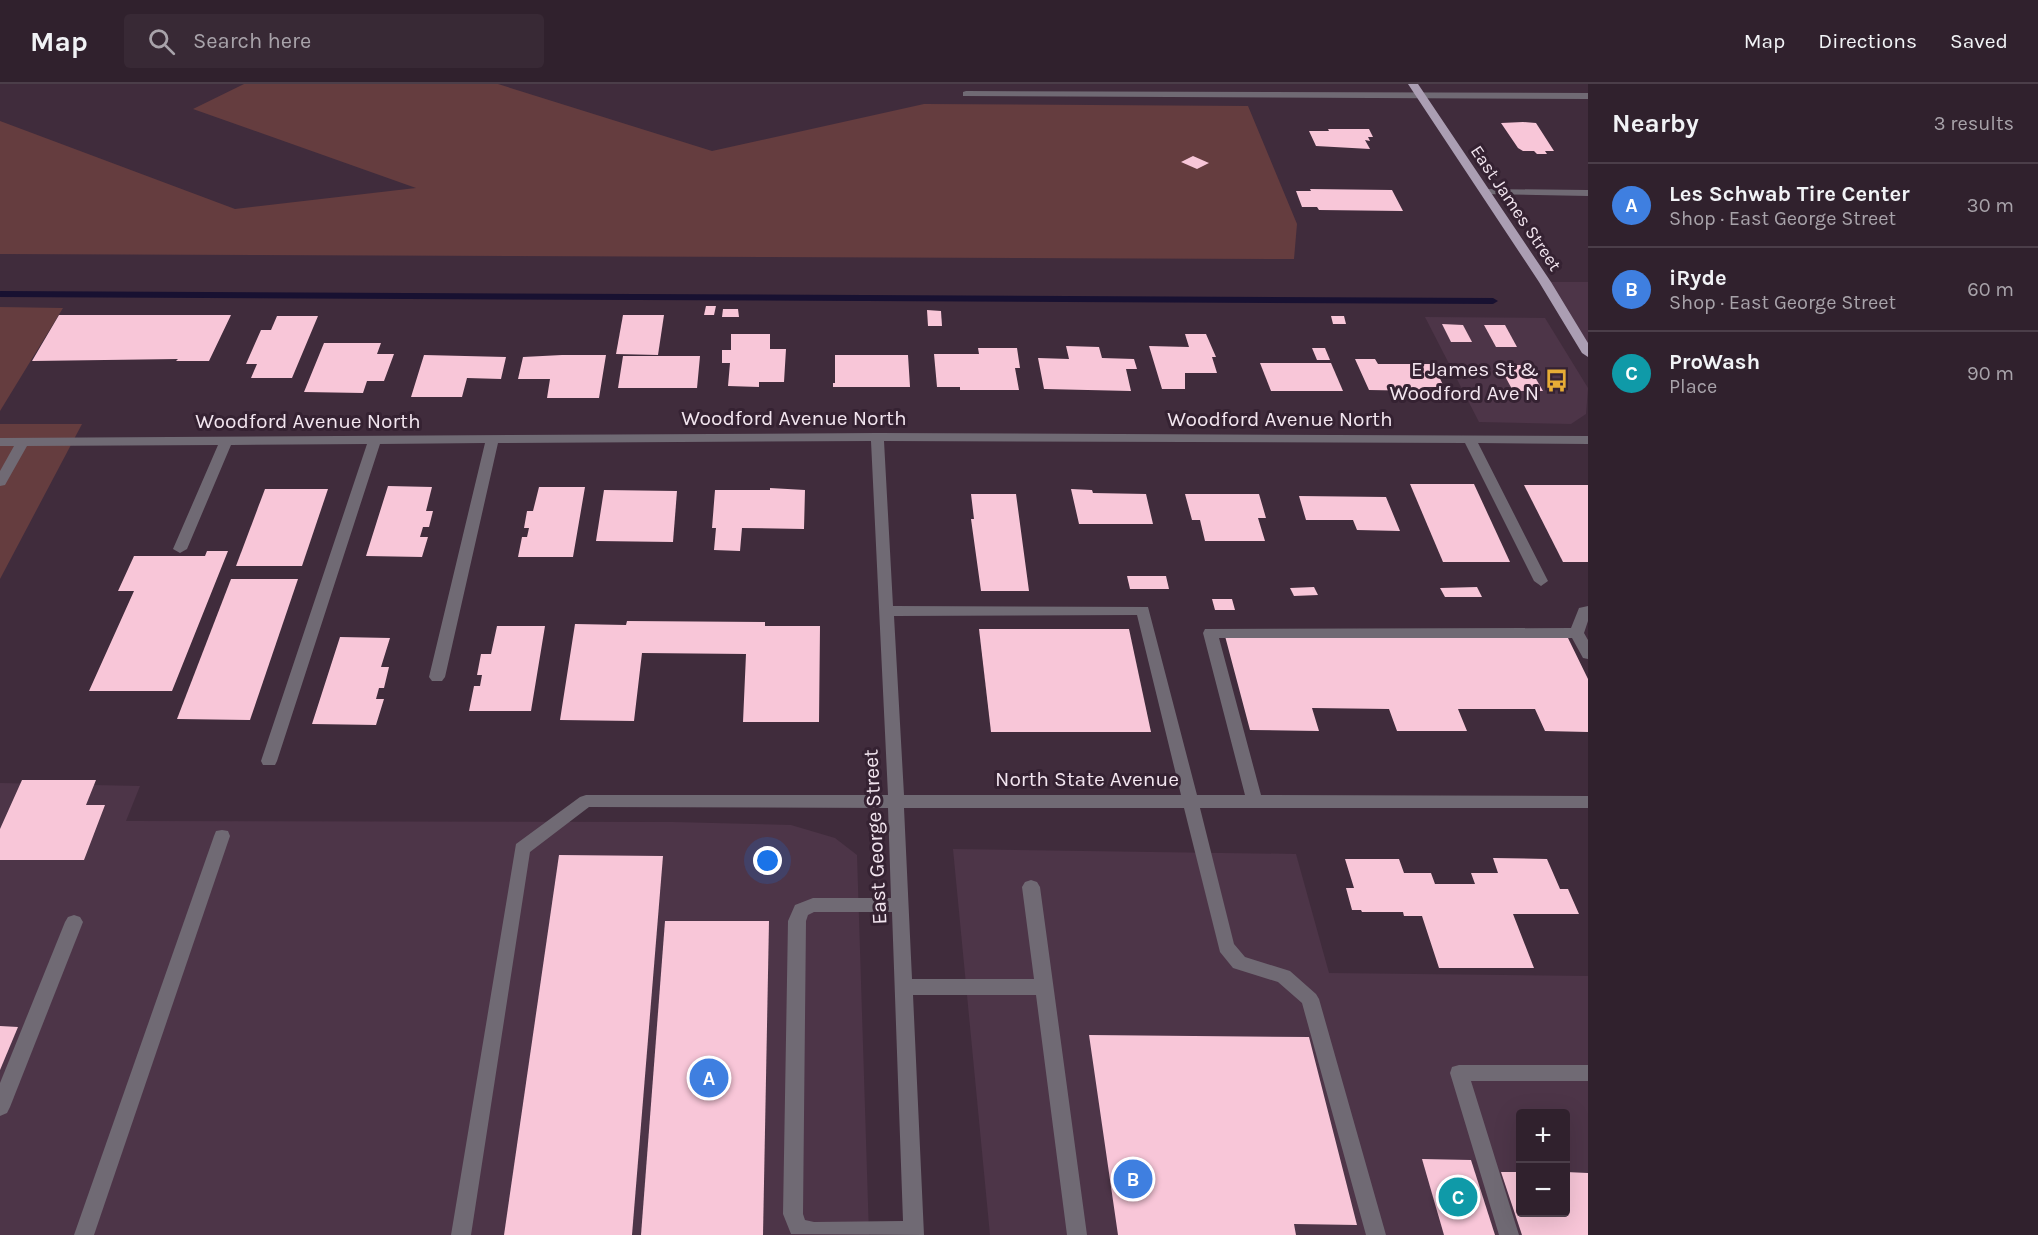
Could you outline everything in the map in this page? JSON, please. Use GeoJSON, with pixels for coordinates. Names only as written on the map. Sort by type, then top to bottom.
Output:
{"type":"FeatureCollection","features":[{"type":"Feature","properties":{"kind":"main road","name":"East James Street"},"geometry":{"type":"LineString","coordinates":[[1413,84],[1545,282],[1588,353]]}},
{"type":"Feature","properties":{"kind":"street"},"geometry":{"type":"LineString","coordinates":[[966,94],[1588,96]]}},
{"type":"Feature","properties":{"kind":"street"},"geometry":{"type":"LineString","coordinates":[[1486,192],[1588,193]]}},
{"type":"Feature","properties":{"kind":"street","name":"Woodford Avenue North"},"geometry":{"type":"LineString","coordinates":[[0,442],[877,437],[1588,441]]}},
{"type":"Feature","properties":{"kind":"street","name":"East George Street"},"geometry":{"type":"LineString","coordinates":[[877,437],[901,905],[914,1233]]}},
{"type":"Feature","properties":{"kind":"street"},"geometry":{"type":"LineString","coordinates":[[436,677],[492,439]]}},
{"type":"Feature","properties":{"kind":"street"},"geometry":{"type":"LineString","coordinates":[[269,761],[375,440]]}},
{"type":"Feature","properties":{"kind":"street"},"geometry":{"type":"LineString","coordinates":[[1470,440],[1541,581]]}},
{"type":"Feature","properties":{"kind":"street"},"geometry":{"type":"LineString","coordinates":[[180,549],[226,441]]}},
{"type":"Feature","properties":{"kind":"street"},"geometry":{"type":"LineString","coordinates":[[0,482],[23,442]]}},
{"type":"Feature","properties":{"kind":"street"},"geometry":{"type":"LineString","coordinates":[[886,611],[1143,610],[1226,947],[1239,963],[1284,976],[1310,999],[1377,1235]]}},
{"type":"Feature","properties":{"kind":"street"},"geometry":{"type":"LineString","coordinates":[[1588,611],[1584,611],[1577,633],[1588,654]]}},
{"type":"Feature","properties":{"kind":"street"},"geometry":{"type":"LineString","coordinates":[[1255,802],[1209,633],[1577,633]]}},
{"type":"Feature","properties":{"kind":"street","name":"North State Avenue"},"geometry":{"type":"LineString","coordinates":[[461,1235],[522,849],[586,801],[1588,802]]}},
{"type":"Feature","properties":{"kind":"street"},"geometry":{"type":"LineString","coordinates":[[84,1235],[222,836]]}},
{"type":"Feature","properties":{"kind":"street"},"geometry":{"type":"LineString","coordinates":[[1031,887],[1077,1235]]}},
{"type":"Feature","properties":{"kind":"street"},"geometry":{"type":"LineString","coordinates":[[901,905],[813,905],[801,910],[797,921],[793,1214],[798,1227],[814,1232],[914,1233]]}},
{"type":"Feature","properties":{"kind":"street"},"geometry":{"type":"LineString","coordinates":[[0,1107],[74,922]]}},
{"type":"Feature","properties":{"kind":"street"},"geometry":{"type":"LineString","coordinates":[[904,987],[1044,987]]}},
{"type":"Feature","properties":{"kind":"street"},"geometry":{"type":"LineString","coordinates":[[1509,1235],[1459,1073],[1588,1073]]}},
{"type":"Feature","properties":{"kind":"shaded area"},"geometry":{"type":"Polygon","coordinates":[[[244,84],[498,84],[712,151],[924,104],[1248,106],[1297,224],[1294,259],[0,254],[0,121],[235,209],[416,188],[193,109],[244,84]]]}},
{"type":"Feature","properties":{"kind":"shaded area"},"geometry":{"type":"Polygon","coordinates":[[[1545,282],[1588,282],[1588,353],[1545,282]]]}},
{"type":"Feature","properties":{"kind":"shaded area"},"geometry":{"type":"Polygon","coordinates":[[[0,307],[63,308],[0,411],[0,307]]]}},
{"type":"Feature","properties":{"kind":"shaded area"},"geometry":{"type":"Polygon","coordinates":[[[1425,317],[1545,318],[1588,388],[1586,414],[1571,424],[1479,422],[1425,317]]]}},
{"type":"Feature","properties":{"kind":"shaded area"},"geometry":{"type":"Polygon","coordinates":[[[0,424],[82,424],[0,579],[0,424]]]}},
{"type":"Feature","properties":{"kind":"shaded area"},"geometry":{"type":"Polygon","coordinates":[[[0,783],[140,786],[126,821],[673,822],[791,825],[835,838],[857,855],[869,1235],[0,1235],[0,783]]]}},
{"type":"Feature","properties":{"kind":"shaded area"},"geometry":{"type":"Polygon","coordinates":[[[953,849],[1296,854],[1329,973],[1588,976],[1588,1235],[990,1235],[953,849]]]}},
{"type":"Feature","properties":{"kind":"building"},"geometry":{"type":"Polygon","coordinates":[[[1501,123],[1536,123],[1554,151],[1537,154],[1534,151],[1523,151],[1518,148],[1501,123]]]}},
{"type":"Feature","properties":{"kind":"building"},"geometry":{"type":"Polygon","coordinates":[[[1328,129],[1369,129],[1373,137],[1368,137],[1370,141],[1365,140],[1370,149],[1316,146],[1309,131],[1329,131],[1328,129]]]}},
{"type":"Feature","properties":{"kind":"building"},"geometry":{"type":"Polygon","coordinates":[[[1193,156],[1209,163],[1197,169],[1181,162],[1193,156]]]}},
{"type":"Feature","properties":{"kind":"building"},"geometry":{"type":"Polygon","coordinates":[[[1310,189],[1392,190],[1403,211],[1319,210],[1317,207],[1302,207],[1296,191],[1311,191],[1310,189]]]}},
{"type":"Feature","properties":{"kind":"building"},"geometry":{"type":"Polygon","coordinates":[[[706,306],[716,306],[714,315],[704,315],[706,306]]]}},
{"type":"Feature","properties":{"kind":"building"},"geometry":{"type":"Polygon","coordinates":[[[723,309],[738,309],[739,317],[722,317],[723,309]]]}},
{"type":"Feature","properties":{"kind":"building"},"geometry":{"type":"Polygon","coordinates":[[[927,310],[941,311],[942,326],[928,326],[927,310]]]}},
{"type":"Feature","properties":{"kind":"building"},"geometry":{"type":"Polygon","coordinates":[[[59,315],[231,315],[209,361],[176,361],[178,359],[32,361],[59,315]]]}},
{"type":"Feature","properties":{"kind":"building"},"geometry":{"type":"Polygon","coordinates":[[[623,315],[664,315],[658,355],[616,354],[623,315]]]}},
{"type":"Feature","properties":{"kind":"building"},"geometry":{"type":"Polygon","coordinates":[[[277,316],[318,316],[292,378],[251,378],[257,364],[246,364],[261,330],[271,330],[277,316]]]}},
{"type":"Feature","properties":{"kind":"building"},"geometry":{"type":"Polygon","coordinates":[[[1331,316],[1344,316],[1346,324],[1333,324],[1331,316]]]}},
{"type":"Feature","properties":{"kind":"building"},"geometry":{"type":"Polygon","coordinates":[[[1442,324],[1463,325],[1472,342],[1451,342],[1442,324]]]}},
{"type":"Feature","properties":{"kind":"building"},"geometry":{"type":"Polygon","coordinates":[[[1484,325],[1505,325],[1517,347],[1496,347],[1484,325]]]}},
{"type":"Feature","properties":{"kind":"building"},"geometry":{"type":"Polygon","coordinates":[[[731,334],[770,334],[770,349],[786,349],[784,382],[759,382],[759,387],[728,386],[730,363],[722,363],[722,350],[731,350],[731,334]]]}},
{"type":"Feature","properties":{"kind":"building"},"geometry":{"type":"Polygon","coordinates":[[[1185,334],[1206,334],[1216,357],[1212,357],[1217,373],[1185,373],[1185,389],[1162,389],[1149,346],[1189,347],[1185,334]]]}},
{"type":"Feature","properties":{"kind":"building"},"geometry":{"type":"Polygon","coordinates":[[[324,343],[381,343],[377,354],[394,354],[384,381],[367,381],[363,393],[304,392],[324,343]]]}},
{"type":"Feature","properties":{"kind":"building"},"geometry":{"type":"Polygon","coordinates":[[[1066,346],[1099,347],[1102,358],[1134,359],[1137,369],[1126,369],[1131,391],[1044,389],[1038,358],[1069,359],[1066,346]]]}},
{"type":"Feature","properties":{"kind":"building"},"geometry":{"type":"Polygon","coordinates":[[[978,348],[1017,348],[1020,368],[1015,368],[1019,390],[960,390],[960,387],[937,387],[934,354],[979,354],[978,348]]]}},
{"type":"Feature","properties":{"kind":"building"},"geometry":{"type":"Polygon","coordinates":[[[1312,348],[1325,348],[1330,360],[1317,360],[1312,348]]]}},
{"type":"Feature","properties":{"kind":"building"},"geometry":{"type":"Polygon","coordinates":[[[424,355],[506,357],[501,379],[467,378],[462,397],[411,397],[424,355]]]}},
{"type":"Feature","properties":{"kind":"building"},"geometry":{"type":"Polygon","coordinates":[[[606,355],[599,398],[547,398],[550,379],[518,379],[523,357],[606,355]]]}},
{"type":"Feature","properties":{"kind":"building"},"geometry":{"type":"Polygon","coordinates":[[[835,355],[908,355],[910,387],[833,387],[835,355]]]}},
{"type":"Feature","properties":{"kind":"building"},"geometry":{"type":"Polygon","coordinates":[[[623,356],[700,356],[697,388],[618,388],[623,356]]]}},
{"type":"Feature","properties":{"kind":"building"},"geometry":{"type":"Polygon","coordinates":[[[1355,359],[1375,359],[1378,364],[1433,364],[1444,387],[1424,387],[1426,391],[1369,390],[1355,359]]]}},
{"type":"Feature","properties":{"kind":"building"},"geometry":{"type":"Polygon","coordinates":[[[1260,363],[1331,363],[1343,391],[1271,391],[1260,363]]]}},
{"type":"Feature","properties":{"kind":"building"},"geometry":{"type":"Polygon","coordinates":[[[1499,365],[1528,365],[1543,391],[1513,391],[1499,365]]]}},
{"type":"Feature","properties":{"kind":"building"},"geometry":{"type":"Polygon","coordinates":[[[1410,484],[1474,484],[1510,562],[1443,562],[1410,484]]]}},
{"type":"Feature","properties":{"kind":"building"},"geometry":{"type":"Polygon","coordinates":[[[1524,485],[1588,485],[1588,562],[1563,562],[1524,485]]]}},
{"type":"Feature","properties":{"kind":"building"},"geometry":{"type":"Polygon","coordinates":[[[388,486],[432,487],[426,511],[433,511],[429,527],[423,527],[420,537],[428,537],[422,557],[366,556],[388,486]]]}},
{"type":"Feature","properties":{"kind":"building"},"geometry":{"type":"Polygon","coordinates":[[[539,487],[585,487],[573,557],[518,557],[522,537],[527,537],[529,528],[524,528],[527,511],[533,511],[539,487]]]}},
{"type":"Feature","properties":{"kind":"building"},"geometry":{"type":"Polygon","coordinates":[[[770,488],[805,490],[804,529],[742,528],[740,551],[714,550],[716,528],[712,528],[715,490],[770,490],[770,488]]]}},
{"type":"Feature","properties":{"kind":"building"},"geometry":{"type":"Polygon","coordinates":[[[265,489],[328,489],[302,566],[236,566],[265,489]]]}},
{"type":"Feature","properties":{"kind":"building"},"geometry":{"type":"Polygon","coordinates":[[[1071,489],[1092,490],[1093,493],[1146,494],[1153,524],[1079,524],[1071,489]]]}},
{"type":"Feature","properties":{"kind":"building"},"geometry":{"type":"Polygon","coordinates":[[[604,490],[677,491],[673,542],[596,541],[604,490]]]}},
{"type":"Feature","properties":{"kind":"building"},"geometry":{"type":"Polygon","coordinates":[[[971,494],[1016,494],[1029,591],[981,591],[971,519],[974,519],[971,494]]]}},
{"type":"Feature","properties":{"kind":"building"},"geometry":{"type":"Polygon","coordinates":[[[1185,494],[1259,494],[1266,518],[1258,518],[1265,541],[1205,541],[1200,520],[1192,520],[1185,494]]]}},
{"type":"Feature","properties":{"kind":"building"},"geometry":{"type":"Polygon","coordinates":[[[1299,496],[1386,497],[1400,531],[1357,530],[1353,520],[1306,520],[1299,496]]]}},
{"type":"Feature","properties":{"kind":"building"},"geometry":{"type":"Polygon","coordinates":[[[207,551],[228,551],[172,691],[89,691],[134,591],[118,591],[134,556],[205,556],[207,551]]]}},
{"type":"Feature","properties":{"kind":"building"},"geometry":{"type":"Polygon","coordinates":[[[1127,576],[1166,576],[1169,589],[1130,589],[1127,576]]]}},
{"type":"Feature","properties":{"kind":"building"},"geometry":{"type":"Polygon","coordinates":[[[231,579],[298,579],[250,720],[177,719],[231,579]]]}},
{"type":"Feature","properties":{"kind":"building"},"geometry":{"type":"Polygon","coordinates":[[[1314,587],[1318,595],[1294,596],[1290,588],[1314,587]]]}},
{"type":"Feature","properties":{"kind":"building"},"geometry":{"type":"Polygon","coordinates":[[[1477,587],[1482,597],[1445,597],[1440,588],[1477,587]]]}},
{"type":"Feature","properties":{"kind":"building"},"geometry":{"type":"Polygon","coordinates":[[[1212,599],[1232,599],[1235,610],[1215,610],[1212,599]]]}},
{"type":"Feature","properties":{"kind":"building"},"geometry":{"type":"Polygon","coordinates":[[[627,621],[765,622],[765,626],[820,626],[819,722],[743,722],[746,654],[642,653],[634,721],[560,720],[575,624],[626,625],[627,621]]]}},
{"type":"Feature","properties":{"kind":"building"},"geometry":{"type":"Polygon","coordinates":[[[497,626],[545,626],[531,711],[469,711],[474,686],[480,686],[482,675],[477,675],[481,654],[491,654],[497,626]]]}},
{"type":"Feature","properties":{"kind":"building"},"geometry":{"type":"Polygon","coordinates":[[[979,629],[1129,629],[1151,732],[991,732],[979,629]]]}},
{"type":"Feature","properties":{"kind":"building"},"geometry":{"type":"Polygon","coordinates":[[[1225,636],[1568,638],[1588,679],[1588,732],[1545,731],[1535,709],[1458,709],[1467,731],[1397,731],[1389,709],[1312,708],[1319,731],[1250,730],[1225,636]]]}},
{"type":"Feature","properties":{"kind":"building"},"geometry":{"type":"Polygon","coordinates":[[[340,637],[390,638],[381,667],[389,667],[384,688],[379,688],[376,699],[384,699],[376,725],[312,724],[340,637]]]}},
{"type":"Feature","properties":{"kind":"building"},"geometry":{"type":"Polygon","coordinates":[[[22,780],[96,780],[86,805],[105,805],[84,860],[0,860],[0,829],[22,780]]]}},
{"type":"Feature","properties":{"kind":"building"},"geometry":{"type":"Polygon","coordinates":[[[559,855],[663,856],[632,1235],[504,1235],[559,855]]]}},
{"type":"Feature","properties":{"kind":"building"},"geometry":{"type":"Polygon","coordinates":[[[1493,858],[1547,859],[1560,889],[1568,889],[1579,914],[1513,914],[1534,968],[1439,968],[1422,916],[1404,916],[1403,912],[1352,910],[1346,888],[1354,888],[1345,859],[1399,859],[1404,873],[1431,873],[1435,884],[1475,884],[1471,873],[1498,873],[1493,858]]]}},
{"type":"Feature","properties":{"kind":"building"},"geometry":{"type":"Polygon","coordinates":[[[665,921],[769,921],[763,1235],[641,1235],[665,921]]]}},
{"type":"Feature","properties":{"kind":"building"},"geometry":{"type":"Polygon","coordinates":[[[0,1026],[18,1027],[0,1070],[0,1026]]]}},
{"type":"Feature","properties":{"kind":"building"},"geometry":{"type":"Polygon","coordinates":[[[1089,1035],[1309,1037],[1357,1225],[1294,1224],[1296,1235],[1118,1235],[1089,1035]]]}},
{"type":"Feature","properties":{"kind":"building"},"geometry":{"type":"Polygon","coordinates":[[[1422,1159],[1471,1160],[1495,1235],[1444,1235],[1422,1159]]]}},
{"type":"Feature","properties":{"kind":"building"},"geometry":{"type":"Polygon","coordinates":[[[1501,1172],[1516,1172],[1516,1217],[1501,1172]]]}},
{"type":"Feature","properties":{"kind":"building"},"geometry":{"type":"Polygon","coordinates":[[[1570,1172],[1588,1173],[1588,1235],[1522,1235],[1516,1217],[1570,1217],[1570,1172]]]}},
{"type":"Feature","properties":{"kind":"waterway"},"geometry":{"type":"LineString","coordinates":[[0,294],[1493,301]]}},
{"type":"Feature","properties":{"kind":"place","name":"E James St & Woodford Ave N"},"geometry":{"type":"Point","coordinates":[1557,381]}},
{"type":"Feature","properties":{"kind":"place","name":"Les Schwab Tire Center"},"geometry":{"type":"Point","coordinates":[709,1078]}},
{"type":"Feature","properties":{"kind":"place","name":"iRyde"},"geometry":{"type":"Point","coordinates":[1133,1179]}},
{"type":"Feature","properties":{"kind":"place","name":"ProWash"},"geometry":{"type":"Point","coordinates":[1458,1197]}}]}
